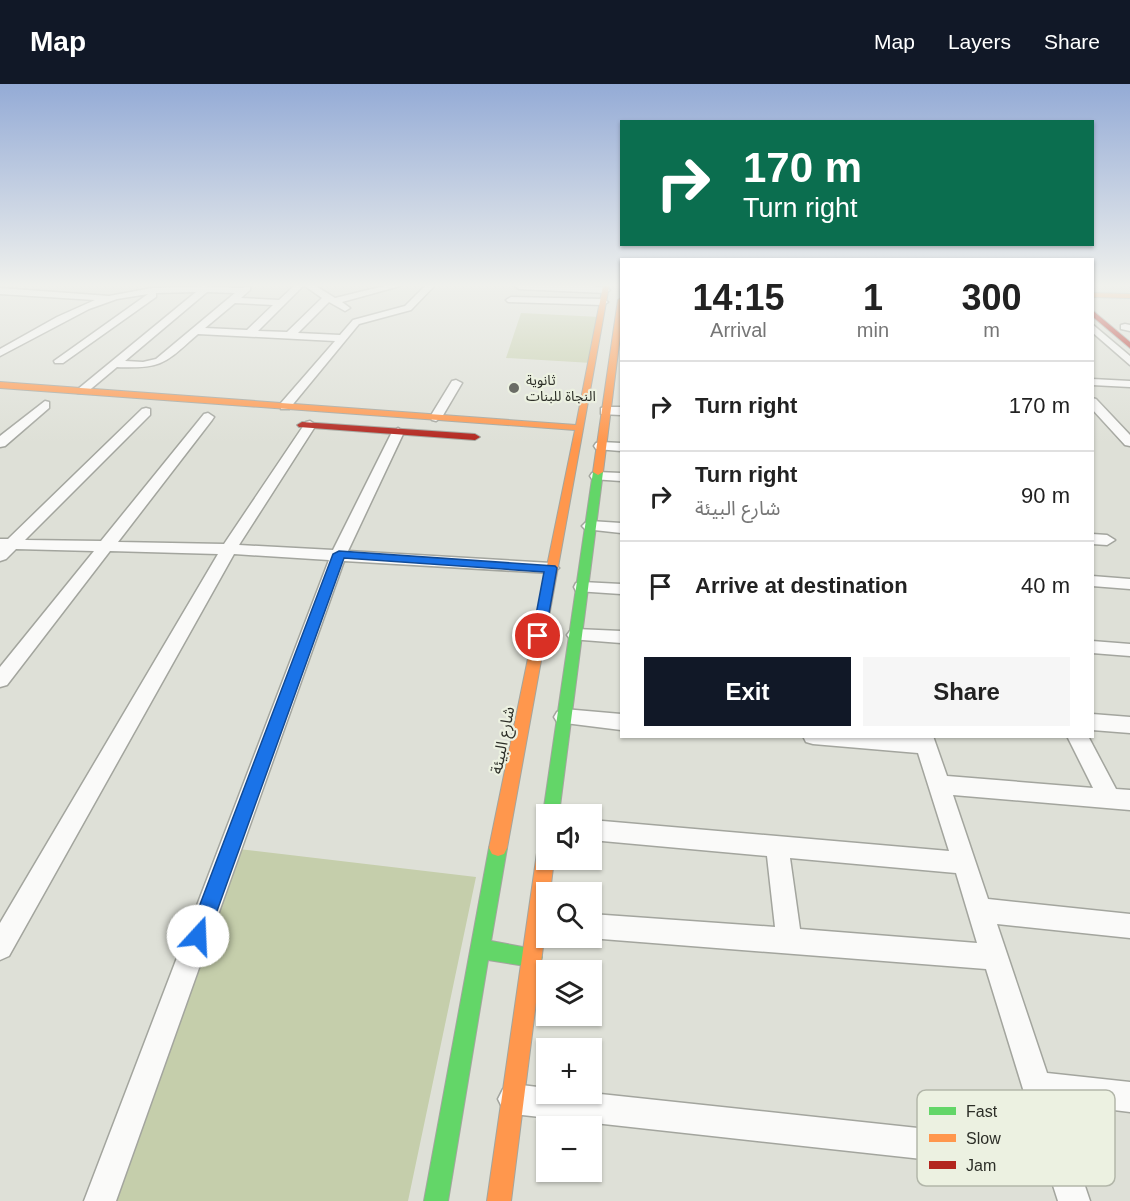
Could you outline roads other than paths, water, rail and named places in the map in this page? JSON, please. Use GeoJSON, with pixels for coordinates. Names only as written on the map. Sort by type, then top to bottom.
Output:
{"type":"FeatureCollection","features":[{"type":"Feature","properties":{"kind":"street"},"geometry":{"type":"LineString","coordinates":[[0,353],[29,338]]}},
{"type":"Feature","properties":{"kind":"street"},"geometry":{"type":"LineString","coordinates":[[59,361],[91,338]]}},
{"type":"Feature","properties":{"kind":"street"},"geometry":{"type":"LineString","coordinates":[[82,391],[146,338]]}},
{"type":"Feature","properties":{"kind":"street"},"geometry":{"type":"LineString","coordinates":[[114,364],[143,365],[160,361],[187,338]]}},
{"type":"Feature","properties":{"kind":"street"},"geometry":{"type":"LineString","coordinates":[[285,406],[343,338]]}},
{"type":"Feature","properties":{"kind":"street","name":"شارع البيئة"},"geometry":{"type":"LineString","coordinates":[[436,1201],[479,949],[573,444],[580,428],[596,338]]}},
{"type":"Feature","properties":{"kind":"street"},"geometry":{"type":"LineString","coordinates":[[552,804],[606,411],[615,380],[618,338]]}},
{"type":"Feature","properties":{"kind":"street"},"geometry":{"type":"LineString","coordinates":[[1113,338],[1130,362]]}},
{"type":"Feature","properties":{"kind":"street"},"geometry":{"type":"LineString","coordinates":[[1094,382],[1130,384]]}},
{"type":"Feature","properties":{"kind":"street"},"geometry":{"type":"LineString","coordinates":[[436,417],[456,383]]}},
{"type":"Feature","properties":{"kind":"street"},"geometry":{"type":"LineString","coordinates":[[0,385],[580,428]]}},
{"type":"Feature","properties":{"kind":"street"},"geometry":{"type":"LineString","coordinates":[[22,403],[51,405]]}},
{"type":"Feature","properties":{"kind":"street"},"geometry":{"type":"LineString","coordinates":[[1094,404],[1130,442]]}},
{"type":"Feature","properties":{"kind":"street"},"geometry":{"type":"LineString","coordinates":[[0,443],[51,405]]}},
{"type":"Feature","properties":{"kind":"street"},"geometry":{"type":"LineString","coordinates":[[124,410],[151,413]]}},
{"type":"Feature","properties":{"kind":"street"},"geometry":{"type":"LineString","coordinates":[[606,411],[620,411]]}},
{"type":"Feature","properties":{"kind":"street"},"geometry":{"type":"LineString","coordinates":[[0,556],[6,544],[151,413]]}},
{"type":"Feature","properties":{"kind":"street"},"geometry":{"type":"LineString","coordinates":[[187,415],[214,417]]}},
{"type":"Feature","properties":{"kind":"street"},"geometry":{"type":"LineString","coordinates":[[0,680],[104,546],[214,417]]}},
{"type":"Feature","properties":{"kind":"street"},"geometry":{"type":"LineString","coordinates":[[287,423],[488,438]]}},
{"type":"Feature","properties":{"kind":"street"},"geometry":{"type":"LineString","coordinates":[[0,947],[229,549],[310,425]]}},
{"type":"Feature","properties":{"kind":"street"},"geometry":{"type":"LineString","coordinates":[[100,1201],[339,554],[398,432]]}},
{"type":"Feature","properties":{"kind":"street"},"geometry":{"type":"LineString","coordinates":[[601,446],[620,447]]}},
{"type":"Feature","properties":{"kind":"street"},"geometry":{"type":"LineString","coordinates":[[597,476],[620,477]]}},
{"type":"Feature","properties":{"kind":"street"},"geometry":{"type":"LineString","coordinates":[[590,526],[620,528]]}},
{"type":"Feature","properties":{"kind":"street"},"geometry":{"type":"LineString","coordinates":[[6,544],[229,549],[551,568]]}},
{"type":"Feature","properties":{"kind":"street"},"geometry":{"type":"LineString","coordinates":[[1094,581],[1130,584]]}},
{"type":"Feature","properties":{"kind":"street"},"geometry":{"type":"LineString","coordinates":[[582,587],[620,589]]}},
{"type":"Feature","properties":{"kind":"street"},"geometry":{"type":"LineString","coordinates":[[576,635],[620,638]]}},
{"type":"Feature","properties":{"kind":"street"},"geometry":{"type":"LineString","coordinates":[[1094,647],[1130,650]]}},
{"type":"Feature","properties":{"kind":"street"},"geometry":{"type":"LineString","coordinates":[[564,717],[620,722]]}},
{"type":"Feature","properties":{"kind":"street"},"geometry":{"type":"LineString","coordinates":[[1094,722],[1130,725]]}},
{"type":"Feature","properties":{"kind":"street"},"geometry":{"type":"LineString","coordinates":[[857,738],[924,741],[1037,1090]]}},
{"type":"Feature","properties":{"kind":"street"},"geometry":{"type":"LineString","coordinates":[[1078,738],[1119,799]]}},
{"type":"Feature","properties":{"kind":"street"},"geometry":{"type":"LineString","coordinates":[[939,785],[1119,799]]}},
{"type":"Feature","properties":{"kind":"street"},"geometry":{"type":"LineString","coordinates":[[602,831],[964,863]]}},
{"type":"Feature","properties":{"kind":"street"},"geometry":{"type":"LineString","coordinates":[[777,846],[789,941]]}},
{"type":"Feature","properties":{"kind":"street"},"geometry":{"type":"LineString","coordinates":[[978,910],[1130,926]]}},
{"type":"Feature","properties":{"kind":"street"},"geometry":{"type":"LineString","coordinates":[[602,927],[995,957]]}},
{"type":"Feature","properties":{"kind":"street"},"geometry":{"type":"LineString","coordinates":[[499,1201],[536,941]]}},
{"type":"Feature","properties":{"kind":"street"},"geometry":{"type":"LineString","coordinates":[[479,949],[532,957]]}},
{"type":"Feature","properties":{"kind":"street"},"geometry":{"type":"LineString","coordinates":[[1036,1086],[1070,1090]]}},
{"type":"Feature","properties":{"kind":"street"},"geometry":{"type":"LineString","coordinates":[[1115,1095],[1130,1097]]}},
{"type":"Feature","properties":{"kind":"street"},"geometry":{"type":"LineString","coordinates":[[513,1099],[917,1143]]}},
{"type":"Feature","properties":{"kind":"street"},"geometry":{"type":"LineString","coordinates":[[1069,1186],[1074,1201]]}},
{"type":"Feature","properties":{"kind":"place","name":"ثانوية النجاة للبنات"},"geometry":{"type":"Point","coordinates":[514,388]}}]}
